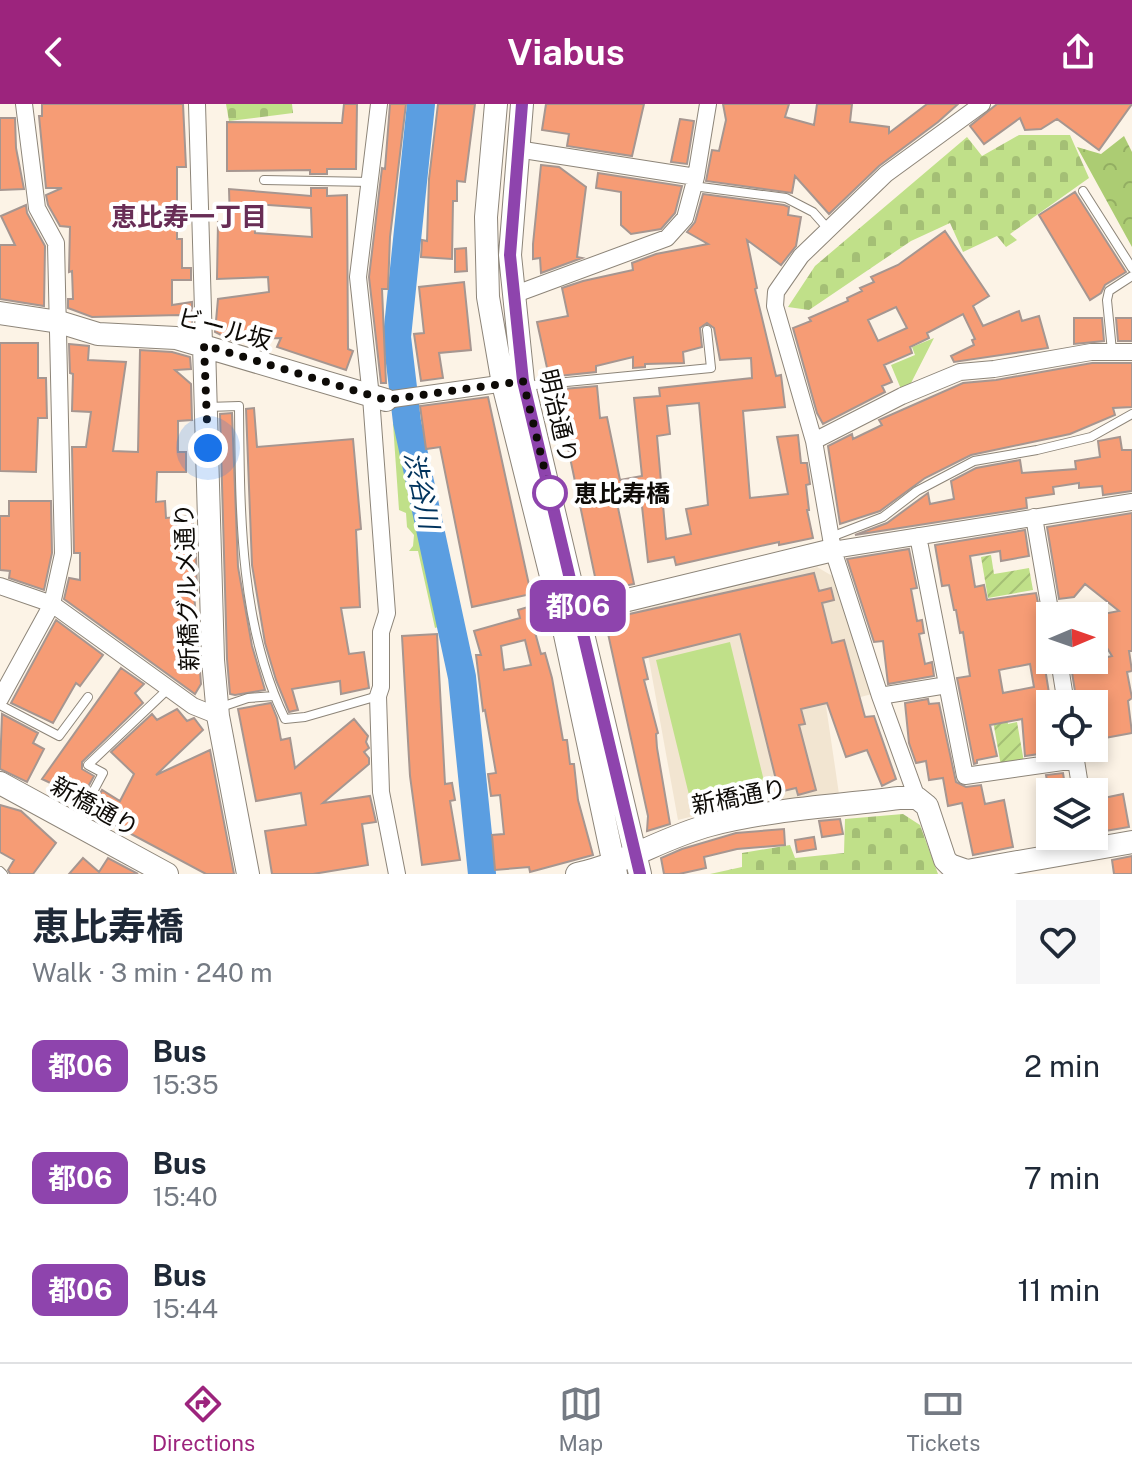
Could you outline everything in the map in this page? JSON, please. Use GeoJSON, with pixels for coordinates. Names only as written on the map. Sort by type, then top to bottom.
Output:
{"type":"FeatureCollection","features":[{"type":"Feature","properties":{"kind":"street"},"geometry":{"type":"LineString","coordinates":[[2,698],[52,604],[63,554],[56,243],[37,208],[24,104]]}},
{"type":"Feature","properties":{"kind":"street","name":"新橋グルメ通り"},"geometry":{"type":"LineString","coordinates":[[197,104],[213,660],[218,712],[248,874]]}},
{"type":"Feature","properties":{"kind":"street"},"geometry":{"type":"LineString","coordinates":[[379,104],[358,277],[379,399],[387,613],[381,632],[381,687],[378,696],[381,792],[397,874]]}},
{"type":"Feature","properties":{"kind":"street","name":"明治通り"},"geometry":{"type":"LineString","coordinates":[[496,104],[487,202],[488,297],[517,384],[570,614],[637,864]]}},
{"type":"Feature","properties":{"kind":"street","name":"明治通り"},"geometry":{"type":"LineString","coordinates":[[517,384],[510,255],[522,104]]}},
{"type":"Feature","properties":{"kind":"street"},"geometry":{"type":"LineString","coordinates":[[513,295],[667,238],[685,218],[708,104]]}},
{"type":"Feature","properties":{"kind":"street"},"geometry":{"type":"LineString","coordinates":[[982,104],[886,174],[801,256],[776,292],[775,306],[814,441],[832,544],[880,696],[917,798],[927,806],[949,870],[976,871],[1062,850]]}},
{"type":"Feature","properties":{"kind":"street"},"geometry":{"type":"LineString","coordinates":[[517,149],[694,182]]}},
{"type":"Feature","properties":{"kind":"street","name":"ビール坂"},"geometry":{"type":"LineString","coordinates":[[0,313],[59,322],[98,334],[176,338],[379,399]]}},
{"type":"Feature","properties":{"kind":"street"},"geometry":{"type":"LineString","coordinates":[[814,441],[902,396],[960,372],[1091,352],[1132,352]]}},
{"type":"Feature","properties":{"kind":"street"},"geometry":{"type":"LineString","coordinates":[[379,399],[517,384]]}},
{"type":"Feature","properties":{"kind":"street"},"geometry":{"type":"LineString","coordinates":[[570,614],[832,544],[918,536],[1132,502]]}},
{"type":"Feature","properties":{"kind":"street"},"geometry":{"type":"LineString","coordinates":[[1034,517],[1049,602]]}},
{"type":"Feature","properties":{"kind":"street"},"geometry":{"type":"LineString","coordinates":[[918,536],[965,776],[1036,762]]}},
{"type":"Feature","properties":{"kind":"street"},"geometry":{"type":"LineString","coordinates":[[0,586],[52,604],[193,706],[218,712]]}},
{"type":"Feature","properties":{"kind":"street","name":"明治通り"},"geometry":{"type":"LineString","coordinates":[[570,614],[615,869]]}},
{"type":"Feature","properties":{"kind":"street"},"geometry":{"type":"LineString","coordinates":[[880,696],[947,685]]}},
{"type":"Feature","properties":{"kind":"street","name":"新橋通り"},"geometry":{"type":"LineString","coordinates":[[0,783],[167,874]]}},
{"type":"Feature","properties":{"kind":"street","name":"新橋通り"},"geometry":{"type":"LineString","coordinates":[[577,874],[637,864],[683,833],[741,818],[917,798]]}},
{"type":"Feature","properties":{"kind":"street"},"geometry":{"type":"LineString","coordinates":[[1108,843],[1132,842]]}},
{"type":"Feature","properties":{"kind":"lane"},"geometry":{"type":"LineString","coordinates":[[264,180],[371,182]]}},
{"type":"Feature","properties":{"kind":"lane"},"geometry":{"type":"LineString","coordinates":[[694,182],[786,198],[813,212],[829,231]]}},
{"type":"Feature","properties":{"kind":"lane"},"geometry":{"type":"LineString","coordinates":[[1083,191],[1132,268]]}},
{"type":"Feature","properties":{"kind":"lane"},"geometry":{"type":"LineString","coordinates":[[1112,352],[1107,300],[1109,291],[1132,276]]}},
{"type":"Feature","properties":{"kind":"lane"},"geometry":{"type":"LineString","coordinates":[[517,384],[711,368],[707,330]]}},
{"type":"Feature","properties":{"kind":"lane"},"geometry":{"type":"LineString","coordinates":[[206,407],[239,406],[240,513],[253,614],[274,696],[285,719],[305,717],[378,696]]}},
{"type":"Feature","properties":{"kind":"lane"},"geometry":{"type":"LineString","coordinates":[[832,544],[883,517],[917,491],[974,461],[1091,437],[1132,414]]}},
{"type":"Feature","properties":{"kind":"lane"},"geometry":{"type":"LineString","coordinates":[[75,826],[103,773],[88,765],[169,688]]}},
{"type":"Feature","properties":{"kind":"lane"},"geometry":{"type":"LineString","coordinates":[[218,712],[248,698],[274,696]]}},
{"type":"Feature","properties":{"kind":"lane"},"geometry":{"type":"LineString","coordinates":[[2,698],[59,736],[88,697]]}},
{"type":"Feature","properties":{"kind":"shaded area"},"geometry":{"type":"Polygon","coordinates":[[[817,567],[834,577],[872,694],[826,706],[839,794],[737,805],[678,820],[640,610],[817,567]]]}},
{"type":"Feature","properties":{"kind":"green space"},"geometry":{"type":"Polygon","coordinates":[[[226,104],[292,104],[293,113],[229,121],[226,104]]]}},
{"type":"Feature","properties":{"kind":"green space"},"geometry":{"type":"Polygon","coordinates":[[[1019,135],[1070,135],[1089,178],[1010,234],[1017,240],[1006,247],[997,236],[963,252],[950,223],[911,241],[809,310],[788,307],[815,266],[967,137],[982,156],[1019,135]]]}},
{"type":"Feature","properties":{"kind":"green space"},"geometry":{"type":"Polygon","coordinates":[[[1124,136],[1132,152],[1132,247],[1077,147],[1101,154],[1124,136]]]}},
{"type":"Feature","properties":{"kind":"green space"},"geometry":{"type":"Polygon","coordinates":[[[934,338],[910,385],[901,389],[891,365],[915,355],[912,347],[934,338]]]}},
{"type":"Feature","properties":{"kind":"green space"},"geometry":{"type":"Polygon","coordinates":[[[393,424],[438,627],[435,628],[418,551],[409,551],[414,535],[407,527],[406,513],[399,510],[393,424]]]}},
{"type":"Feature","properties":{"kind":"green space"},"geometry":{"type":"Polygon","coordinates":[[[991,555],[994,574],[1029,568],[1033,590],[988,598],[981,557],[991,555]]]}},
{"type":"Feature","properties":{"kind":"green space"},"geometry":{"type":"Polygon","coordinates":[[[730,642],[764,781],[690,799],[656,660],[730,642]]]}},
{"type":"Feature","properties":{"kind":"green space"},"geometry":{"type":"Polygon","coordinates":[[[1006,713],[1008,724],[1017,722],[1024,762],[1001,766],[992,715],[1006,713]]]}},
{"type":"Feature","properties":{"kind":"green space"},"geometry":{"type":"Polygon","coordinates":[[[903,814],[920,825],[938,874],[710,874],[742,867],[742,853],[790,845],[795,858],[844,853],[845,819],[903,814]]]}},
{"type":"Feature","properties":{"kind":"building"},"geometry":{"type":"Polygon","coordinates":[[[42,104],[183,104],[186,167],[177,167],[177,239],[182,239],[182,268],[191,268],[191,280],[172,280],[172,305],[192,302],[192,327],[180,325],[180,315],[92,317],[68,308],[68,299],[73,299],[72,271],[69,272],[70,227],[60,226],[48,205],[46,195],[62,188],[46,188],[39,116],[42,116],[42,104]]]}},
{"type":"Feature","properties":{"kind":"building"},"geometry":{"type":"Polygon","coordinates":[[[344,104],[357,104],[356,169],[327,169],[327,174],[310,174],[310,170],[227,171],[227,122],[342,123],[344,104]]]}},
{"type":"Feature","properties":{"kind":"building"},"geometry":{"type":"Polygon","coordinates":[[[390,104],[406,104],[390,237],[388,289],[382,289],[386,383],[381,383],[369,277],[382,168],[385,169],[390,104]]]}},
{"type":"Feature","properties":{"kind":"building"},"geometry":{"type":"Polygon","coordinates":[[[438,104],[475,104],[465,182],[457,181],[457,201],[453,201],[452,259],[421,257],[422,240],[427,241],[429,179],[438,104]]]}},
{"type":"Feature","properties":{"kind":"building"},"geometry":{"type":"Polygon","coordinates":[[[546,104],[644,104],[632,156],[567,146],[569,134],[542,130],[546,104]]]}},
{"type":"Feature","properties":{"kind":"building"},"geometry":{"type":"Polygon","coordinates":[[[723,104],[789,104],[785,117],[814,125],[817,104],[852,104],[850,122],[889,127],[889,133],[927,104],[958,104],[879,166],[829,214],[795,176],[792,193],[706,181],[712,150],[719,151],[726,120],[723,104]]]}},
{"type":"Feature","properties":{"kind":"building"},"geometry":{"type":"Polygon","coordinates":[[[997,104],[1132,104],[1099,150],[1057,119],[1041,129],[1025,130],[1020,118],[984,144],[970,126],[997,104]]]}},
{"type":"Feature","properties":{"kind":"building"},"geometry":{"type":"Polygon","coordinates":[[[0,118],[15,118],[16,148],[24,189],[0,190],[0,118]]]}},
{"type":"Feature","properties":{"kind":"building"},"geometry":{"type":"Polygon","coordinates":[[[680,119],[694,121],[687,164],[671,162],[680,119]]]}},
{"type":"Feature","properties":{"kind":"building"},"geometry":{"type":"Polygon","coordinates":[[[541,165],[559,167],[586,187],[577,257],[582,258],[541,273],[540,258],[533,259],[533,244],[541,165]]]}},
{"type":"Feature","properties":{"kind":"building"},"geometry":{"type":"Polygon","coordinates":[[[598,173],[682,186],[675,213],[661,229],[631,234],[621,225],[621,192],[596,188],[598,173]]]}},
{"type":"Feature","properties":{"kind":"building"},"geometry":{"type":"Polygon","coordinates":[[[311,188],[327,188],[327,196],[347,195],[348,349],[353,351],[346,370],[277,347],[281,338],[231,340],[215,332],[218,299],[269,292],[268,277],[217,279],[218,222],[230,222],[229,189],[311,196],[311,188]],[[253,204],[255,233],[312,237],[311,208],[253,204]]]}},
{"type":"Feature","properties":{"kind":"building"},"geometry":{"type":"Polygon","coordinates":[[[1075,192],[1126,272],[1105,285],[1101,293],[1090,300],[1039,215],[1075,192]]]}},
{"type":"Feature","properties":{"kind":"building"},"geometry":{"type":"Polygon","coordinates":[[[703,194],[784,205],[789,207],[788,215],[801,217],[796,246],[781,265],[747,240],[776,376],[781,375],[785,407],[743,411],[750,498],[788,494],[777,437],[798,435],[801,463],[807,463],[810,484],[806,485],[807,510],[813,538],[779,545],[779,542],[676,565],[674,557],[648,562],[641,497],[617,503],[634,584],[598,591],[568,448],[565,448],[552,390],[597,386],[600,418],[607,417],[620,480],[642,476],[634,398],[660,396],[659,388],[752,378],[751,358],[720,360],[714,328],[707,323],[700,328],[702,347],[683,352],[684,363],[645,364],[645,367],[633,368],[633,357],[596,366],[596,372],[549,377],[537,322],[568,316],[562,288],[633,270],[632,263],[656,254],[708,244],[687,232],[695,222],[703,194]],[[699,403],[667,406],[670,434],[657,436],[666,539],[691,534],[686,509],[708,505],[699,403]]]}},
{"type":"Feature","properties":{"kind":"building"},"geometry":{"type":"Polygon","coordinates":[[[26,205],[27,213],[45,246],[44,306],[0,299],[0,245],[15,245],[1,216],[26,205]]]}},
{"type":"Feature","properties":{"kind":"building"},"geometry":{"type":"Polygon","coordinates":[[[945,231],[989,296],[973,306],[983,326],[1019,311],[1022,321],[1039,316],[1048,348],[954,362],[951,356],[974,345],[972,340],[975,339],[963,314],[927,333],[929,338],[910,347],[912,353],[884,365],[892,382],[882,386],[885,392],[823,424],[817,413],[793,328],[848,301],[847,298],[862,291],[860,288],[874,282],[871,277],[898,265],[945,231]],[[896,307],[868,320],[878,341],[907,328],[896,307]]]}},
{"type":"Feature","properties":{"kind":"building"},"geometry":{"type":"Polygon","coordinates":[[[466,248],[467,271],[455,272],[455,249],[466,248]]]}},
{"type":"Feature","properties":{"kind":"building"},"geometry":{"type":"Polygon","coordinates":[[[464,282],[471,350],[439,353],[443,378],[421,381],[414,334],[424,333],[419,287],[464,282]]]}},
{"type":"Feature","properties":{"kind":"building"},"geometry":{"type":"Polygon","coordinates":[[[1074,318],[1102,318],[1104,341],[1074,344],[1074,318]]]}},
{"type":"Feature","properties":{"kind":"building"},"geometry":{"type":"Polygon","coordinates":[[[1116,318],[1132,318],[1132,341],[1118,341],[1116,318]]]}},
{"type":"Feature","properties":{"kind":"building"},"geometry":{"type":"Polygon","coordinates":[[[0,343],[38,343],[38,378],[46,378],[47,418],[38,418],[36,472],[0,471],[0,343]]]}},
{"type":"Feature","properties":{"kind":"building"},"geometry":{"type":"Polygon","coordinates":[[[69,344],[89,346],[88,360],[126,362],[113,451],[138,452],[140,350],[172,352],[190,357],[191,369],[175,370],[191,384],[192,420],[178,421],[178,452],[186,452],[186,472],[157,472],[156,502],[165,501],[166,518],[192,516],[201,684],[195,694],[64,599],[69,578],[80,580],[80,553],[74,553],[72,447],[86,447],[91,412],[72,411],[73,374],[70,373],[69,344]]]}},
{"type":"Feature","properties":{"kind":"building"},"geometry":{"type":"Polygon","coordinates":[[[1092,363],[1132,363],[1132,407],[1113,408],[1115,415],[1070,434],[971,455],[925,478],[880,511],[840,524],[828,446],[852,434],[853,439],[882,425],[879,420],[963,383],[1092,363]]]}},
{"type":"Feature","properties":{"kind":"building"},"geometry":{"type":"Polygon","coordinates":[[[488,397],[531,594],[472,607],[440,447],[426,449],[420,406],[488,397]]]}},
{"type":"Feature","properties":{"kind":"building"},"geometry":{"type":"Polygon","coordinates":[[[254,408],[257,447],[353,439],[361,529],[356,530],[360,607],[341,608],[349,654],[364,652],[369,688],[341,694],[340,681],[292,689],[298,710],[289,712],[265,643],[252,565],[246,409],[254,408]]]}},
{"type":"Feature","properties":{"kind":"building"},"geometry":{"type":"Polygon","coordinates":[[[232,413],[238,567],[252,646],[265,690],[235,695],[230,694],[227,659],[220,414],[232,413]]]}},
{"type":"Feature","properties":{"kind":"building"},"geometry":{"type":"Polygon","coordinates":[[[1120,437],[1122,450],[1132,450],[1132,491],[1103,495],[1102,486],[1079,488],[1079,483],[1053,487],[1054,494],[1026,498],[1027,508],[855,535],[887,523],[928,493],[930,504],[954,499],[951,481],[976,468],[1020,460],[1022,473],[1076,469],[1075,461],[1100,457],[1098,441],[1120,437]]]}},
{"type":"Feature","properties":{"kind":"building"},"geometry":{"type":"Polygon","coordinates":[[[9,501],[51,501],[52,553],[44,590],[9,578],[10,571],[0,570],[0,516],[9,516],[9,501]]]}},
{"type":"Feature","properties":{"kind":"building"},"geometry":{"type":"Polygon","coordinates":[[[1132,513],[1132,651],[1129,651],[1132,671],[1127,672],[1132,698],[1128,701],[1132,733],[1108,737],[1108,690],[1075,690],[1072,674],[1108,674],[1108,657],[1112,656],[1108,650],[1108,613],[1119,611],[1085,584],[1074,597],[1059,599],[1047,527],[1132,513]]]}},
{"type":"Feature","properties":{"kind":"building"},"geometry":{"type":"Polygon","coordinates":[[[1025,530],[1029,556],[1001,561],[1000,551],[970,556],[975,587],[984,585],[987,600],[1036,593],[1036,674],[1046,674],[1049,690],[1036,690],[1036,754],[1025,756],[1022,719],[990,725],[997,756],[977,760],[974,764],[957,678],[970,676],[963,632],[960,633],[949,585],[942,586],[935,545],[1025,530]],[[1030,664],[999,670],[1003,693],[1034,687],[1030,664]]]}},
{"type":"Feature","properties":{"kind":"building"},"geometry":{"type":"Polygon","coordinates":[[[909,549],[917,588],[911,589],[917,621],[922,620],[924,633],[919,634],[925,664],[932,662],[934,676],[888,684],[883,641],[874,642],[847,559],[909,549]]]}},
{"type":"Feature","properties":{"kind":"building"},"geometry":{"type":"Polygon","coordinates":[[[814,573],[819,591],[831,588],[834,600],[822,603],[832,643],[844,640],[865,717],[874,716],[896,779],[882,786],[867,750],[846,757],[827,703],[801,709],[805,724],[799,725],[816,790],[798,795],[796,788],[779,792],[740,634],[643,658],[648,679],[644,680],[658,733],[657,748],[670,824],[647,831],[648,816],[607,629],[616,617],[814,573]]]}},
{"type":"Feature","properties":{"kind":"building"},"geometry":{"type":"Polygon","coordinates":[[[528,607],[541,654],[545,653],[563,740],[567,740],[570,764],[574,764],[578,800],[593,855],[530,872],[529,867],[495,870],[492,835],[504,834],[500,795],[491,796],[488,774],[496,773],[483,711],[476,655],[481,655],[474,631],[520,618],[518,610],[528,607]],[[525,640],[501,646],[504,670],[531,665],[525,640]]]}},
{"type":"Feature","properties":{"kind":"building"},"geometry":{"type":"Polygon","coordinates":[[[56,620],[103,655],[80,686],[76,683],[53,723],[11,703],[56,620]]]}},
{"type":"Feature","properties":{"kind":"building"},"geometry":{"type":"Polygon","coordinates":[[[437,634],[445,784],[452,783],[455,800],[450,801],[460,860],[422,865],[410,776],[402,636],[437,634]]]}},
{"type":"Feature","properties":{"kind":"building"},"geometry":{"type":"Polygon","coordinates":[[[121,668],[144,684],[135,693],[143,703],[82,762],[82,769],[94,776],[82,798],[42,779],[121,668]]]}},
{"type":"Feature","properties":{"kind":"building"},"geometry":{"type":"Polygon","coordinates":[[[928,699],[929,704],[939,703],[956,782],[966,787],[981,785],[985,804],[1004,800],[1013,847],[973,855],[962,803],[948,806],[943,778],[929,780],[926,761],[916,763],[909,743],[905,703],[928,699]]]}},
{"type":"Feature","properties":{"kind":"building"},"geometry":{"type":"Polygon","coordinates":[[[271,703],[281,740],[290,738],[295,768],[354,719],[368,736],[366,742],[369,748],[364,752],[369,764],[323,803],[370,796],[376,822],[362,824],[368,865],[313,874],[272,874],[265,831],[306,825],[301,793],[256,801],[238,709],[271,703]]]}},
{"type":"Feature","properties":{"kind":"building"},"geometry":{"type":"Polygon","coordinates":[[[177,709],[187,721],[194,718],[203,730],[156,775],[210,750],[234,874],[206,874],[90,812],[102,790],[120,801],[134,774],[111,752],[152,714],[157,720],[177,709]]]}},
{"type":"Feature","properties":{"kind":"building"},"geometry":{"type":"Polygon","coordinates":[[[2,714],[38,733],[33,743],[44,749],[27,782],[0,769],[2,714]]]}},
{"type":"Feature","properties":{"kind":"building"},"geometry":{"type":"Polygon","coordinates":[[[1063,773],[1064,778],[1047,778],[1046,775],[1063,773]]]}},
{"type":"Feature","properties":{"kind":"building"},"geometry":{"type":"Polygon","coordinates":[[[1123,794],[1129,827],[1108,830],[1108,797],[1123,794]]]}},
{"type":"Feature","properties":{"kind":"building"},"geometry":{"type":"Polygon","coordinates":[[[0,805],[21,811],[56,843],[33,874],[10,874],[8,870],[14,860],[0,852],[0,805]]]}},
{"type":"Feature","properties":{"kind":"building"},"geometry":{"type":"Polygon","coordinates":[[[840,819],[843,834],[822,837],[819,821],[840,819]]]}},
{"type":"Feature","properties":{"kind":"building"},"geometry":{"type":"Polygon","coordinates":[[[784,829],[785,845],[737,849],[704,857],[706,868],[664,874],[661,858],[682,849],[736,833],[784,829]]]}},
{"type":"Feature","properties":{"kind":"building"},"geometry":{"type":"Polygon","coordinates":[[[814,837],[816,849],[797,852],[795,840],[814,837]]]}},
{"type":"Feature","properties":{"kind":"building"},"geometry":{"type":"Polygon","coordinates":[[[1132,856],[1132,874],[1114,874],[1112,860],[1132,856]]]}},
{"type":"Feature","properties":{"kind":"building"},"geometry":{"type":"Polygon","coordinates":[[[83,858],[99,872],[108,858],[138,874],[69,874],[83,858]]]}},
{"type":"Feature","properties":{"kind":"waterway","name":"渋谷川"},"geometry":{"type":"LineString","coordinates":[[421,104],[397,337],[407,422],[462,677],[482,874]]}},
{"type":"Feature","properties":{"kind":"bus line","name":"都06"},"geometry":{"type":"LineString","coordinates":[[522,104],[510,255],[523,381],[640,874]]}},
{"type":"Feature","properties":{"kind":"place","name":"恵比寿橋"},"geometry":{"type":"Point","coordinates":[550,493]}},
{"type":"Feature","properties":{"kind":"district","name":"恵比寿一丁目"},"geometry":{"type":"Point","coordinates":[189,216]}},
{"type":"Feature","properties":{"kind":"route"},"geometry":{"type":"LineString","coordinates":[[208,448],[204,345],[386,400],[523,381],[551,496],[550,493]]}}]}
